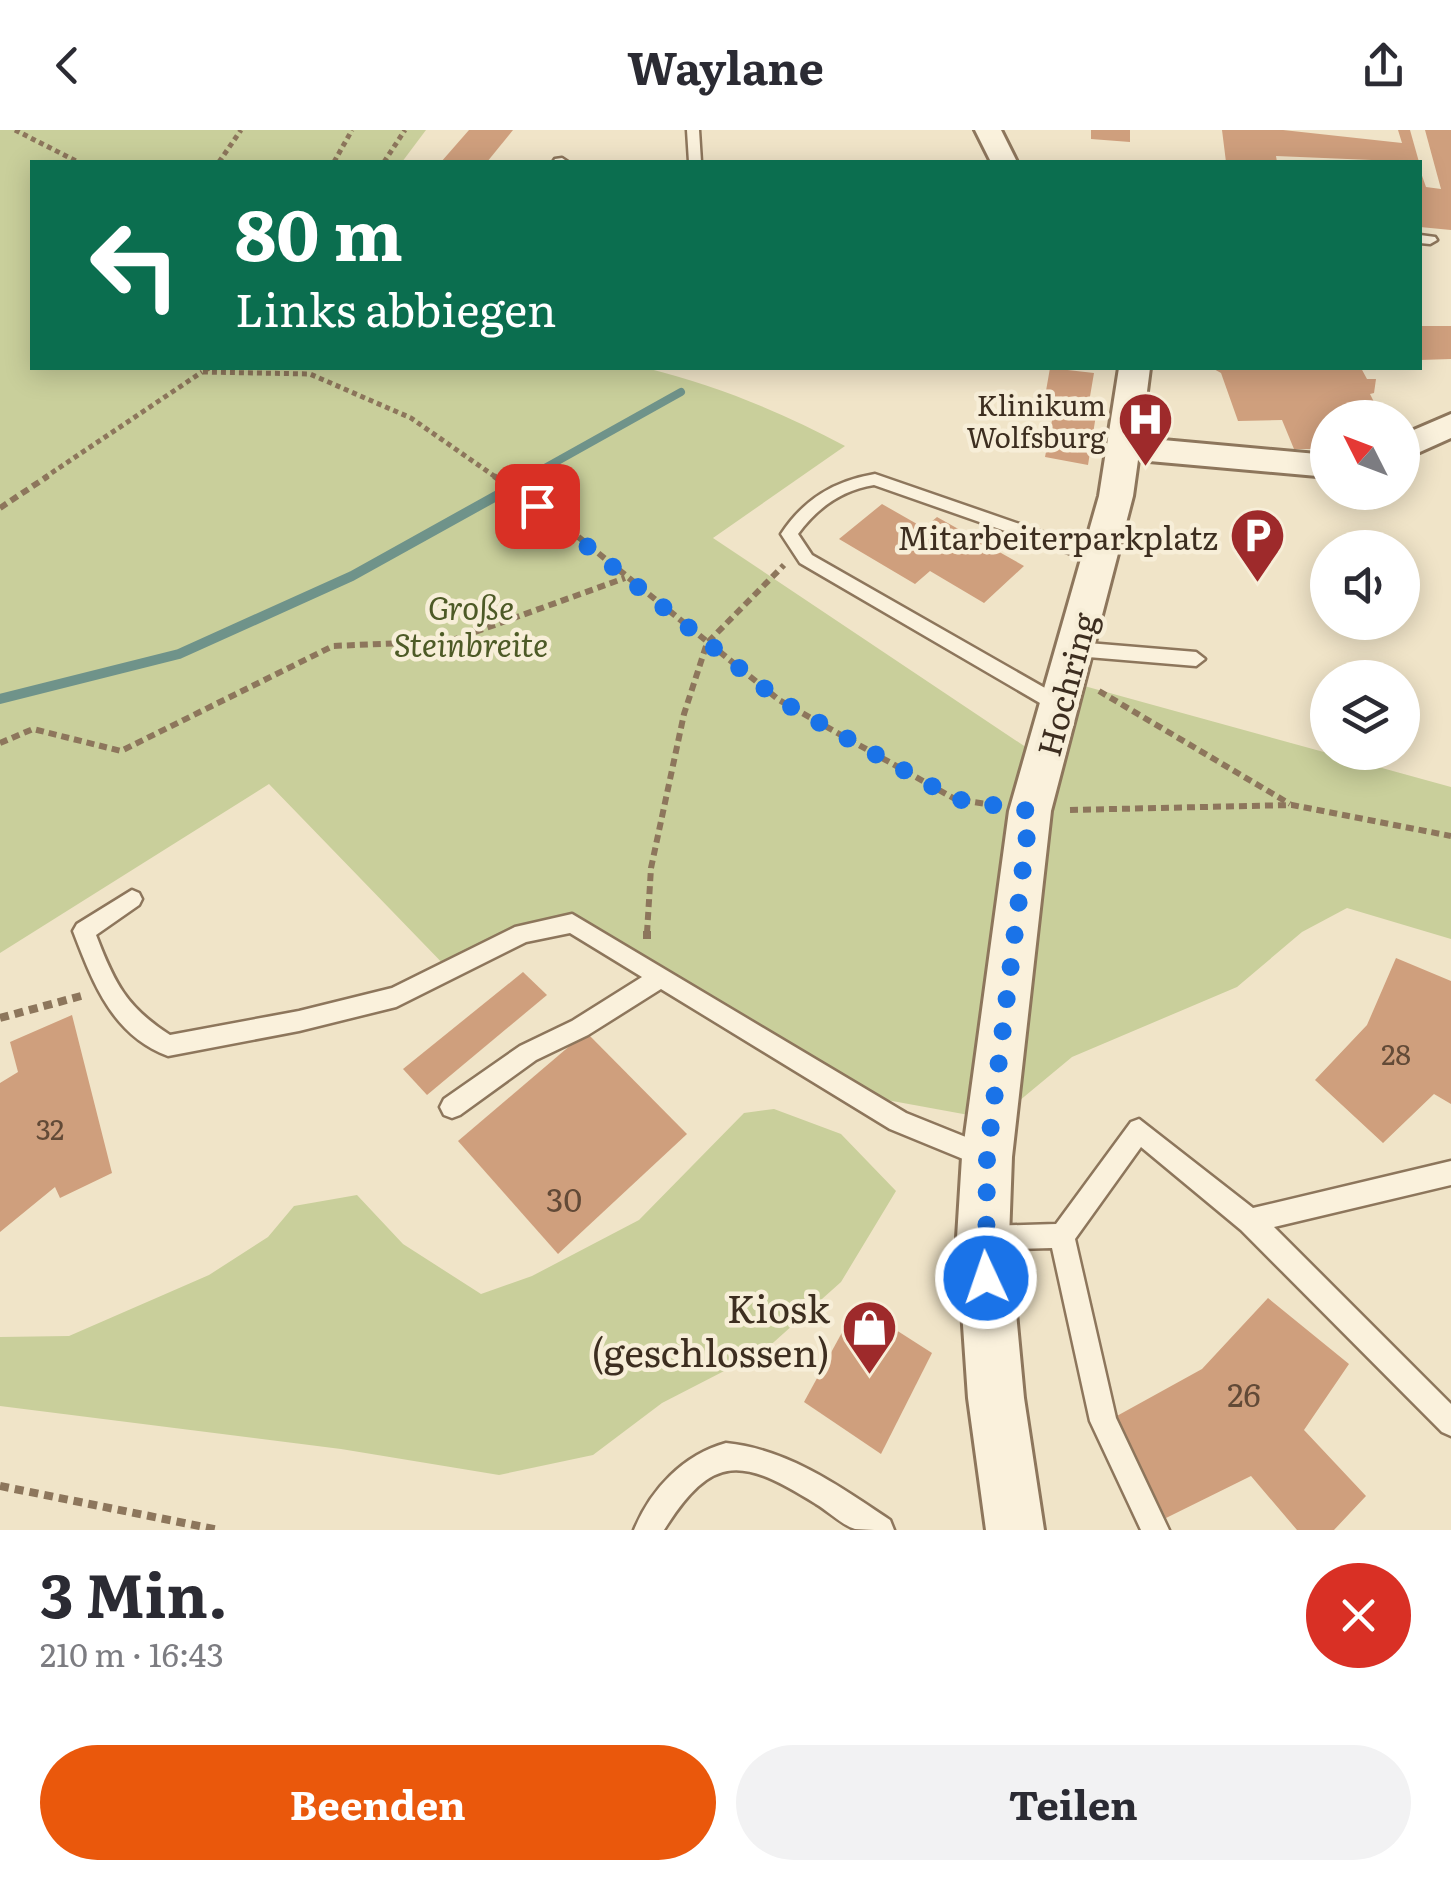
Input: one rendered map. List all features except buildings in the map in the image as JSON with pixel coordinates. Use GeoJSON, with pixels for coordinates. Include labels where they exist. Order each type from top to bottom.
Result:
{"type":"FeatureCollection","features":[{"type":"Feature","properties":{"kind":"street"},"geometry":{"type":"LineString","coordinates":[[988,130],[1003,160]]}},
{"type":"Feature","properties":{"kind":"street","name":"Hochring"},"geometry":{"type":"LineString","coordinates":[[1015,1530],[996,1398],[983,1238],[987,1157],[1030,811],[1116,496],[1134,370]]}},
{"type":"Feature","properties":{"kind":"street"},"geometry":{"type":"LineString","coordinates":[[1420,441],[1451,425]]}},
{"type":"Feature","properties":{"kind":"street"},"geometry":{"type":"LineString","coordinates":[[1125,448],[1310,464]]}},
{"type":"Feature","properties":{"kind":"lane"},"geometry":{"type":"LineString","coordinates":[[692,130],[695,160]]}},
{"type":"Feature","properties":{"kind":"lane"},"geometry":{"type":"LineString","coordinates":[[1100,558],[875,478],[844,483],[804,512],[789,534],[798,550],[1068,676],[1196,659]]}},
{"type":"Feature","properties":{"kind":"lane"},"geometry":{"type":"LineString","coordinates":[[132,899],[84,931],[106,990],[128,1023],[168,1046],[300,1021],[396,996],[522,934],[572,924],[898,1122],[987,1157]]}},
{"type":"Feature","properties":{"kind":"lane"},"geometry":{"type":"LineString","coordinates":[[452,1107],[528,1053],[580,1028],[652,974]]}},
{"type":"Feature","properties":{"kind":"lane"},"geometry":{"type":"LineString","coordinates":[[1155,1530],[1103,1421],[1062,1236],[1139,1130],[1250,1221],[1451,1423]]}},
{"type":"Feature","properties":{"kind":"lane"},"geometry":{"type":"LineString","coordinates":[[1250,1221],[1451,1173]]}},
{"type":"Feature","properties":{"kind":"lane"},"geometry":{"type":"LineString","coordinates":[[983,1238],[1062,1236]]}},
{"type":"Feature","properties":{"kind":"lane"},"geometry":{"type":"LineString","coordinates":[[648,1530],[672,1491],[711,1459],[749,1456],[838,1502],[880,1530]]}},
{"type":"Feature","properties":{"kind":"path"},"geometry":{"type":"LineString","coordinates":[[15,130],[74,160]]}},
{"type":"Feature","properties":{"kind":"path"},"geometry":{"type":"LineString","coordinates":[[220,160],[242,130]]}},
{"type":"Feature","properties":{"kind":"path"},"geometry":{"type":"LineString","coordinates":[[335,160],[352,130]]}},
{"type":"Feature","properties":{"kind":"path"},"geometry":{"type":"LineString","coordinates":[[385,160],[404,130]]}},
{"type":"Feature","properties":{"kind":"path"},"geometry":{"type":"LineString","coordinates":[[0,508],[204,370]]}},
{"type":"Feature","properties":{"kind":"path"},"geometry":{"type":"LineString","coordinates":[[258,370],[310,371],[411,418],[560,522],[779,700],[955,799],[1030,811],[1292,805],[1451,836]]}},
{"type":"Feature","properties":{"kind":"path"},"geometry":{"type":"LineString","coordinates":[[652,974],[651,868],[684,714],[707,644],[798,550]]}},
{"type":"Feature","properties":{"kind":"path"},"geometry":{"type":"LineString","coordinates":[[0,743],[33,729],[121,752],[333,646],[450,641],[626,577]]}},
{"type":"Feature","properties":{"kind":"path"},"geometry":{"type":"LineString","coordinates":[[1068,676],[1292,805]]}},
{"type":"Feature","properties":{"kind":"path"},"geometry":{"type":"LineString","coordinates":[[0,1018],[106,990]]}},
{"type":"Feature","properties":{"kind":"path"},"geometry":{"type":"LineString","coordinates":[[0,1486],[219,1530]]}},
{"type":"Feature","properties":{"kind":"green space","name":"Große Steinbreite"},"geometry":{"type":"Polygon","coordinates":[[[0,130],[426,130],[404,160],[30,160],[30,370],[653,370],[748,401],[845,446],[713,538],[1051,764],[1077,684],[1310,748],[1310,770],[1389,770],[1451,787],[1451,939],[1347,908],[1302,932],[1237,987],[1072,1057],[996,1120],[854,1094],[573,923],[451,972],[269,784],[0,953],[0,130]]]}},
{"type":"Feature","properties":{"kind":"green space"},"geometry":{"type":"Polygon","coordinates":[[[774,1109],[841,1134],[896,1191],[841,1282],[765,1350],[662,1403],[593,1455],[499,1475],[341,1449],[0,1406],[0,1337],[69,1336],[209,1275],[268,1237],[294,1206],[357,1195],[403,1244],[481,1294],[532,1276],[639,1220],[744,1113],[774,1109]]]}},
{"type":"Feature","properties":{"kind":"waterway"},"geometry":{"type":"LineString","coordinates":[[527,478],[681,392]]}},
{"type":"Feature","properties":{"kind":"waterway"},"geometry":{"type":"LineString","coordinates":[[0,699],[179,654],[352,576],[532,476]]}},
{"type":"Feature","properties":{"kind":"place","name":"Klinikum Wolfsburg"},"geometry":{"type":"Point","coordinates":[1145,469]}},
{"type":"Feature","properties":{"kind":"place","name":"Mitarbeiterparkplatz"},"geometry":{"type":"Point","coordinates":[1257,585]}},
{"type":"Feature","properties":{"kind":"place","name":"Kiosk (geschlossen)"},"geometry":{"type":"Point","coordinates":[869,1377]}},
{"type":"Feature","properties":{"kind":"route"},"geometry":{"type":"LineString","coordinates":[[537,506],[779,700],[955,799],[1030,811],[987,1157],[983,1238],[986,1278]]}}]}
